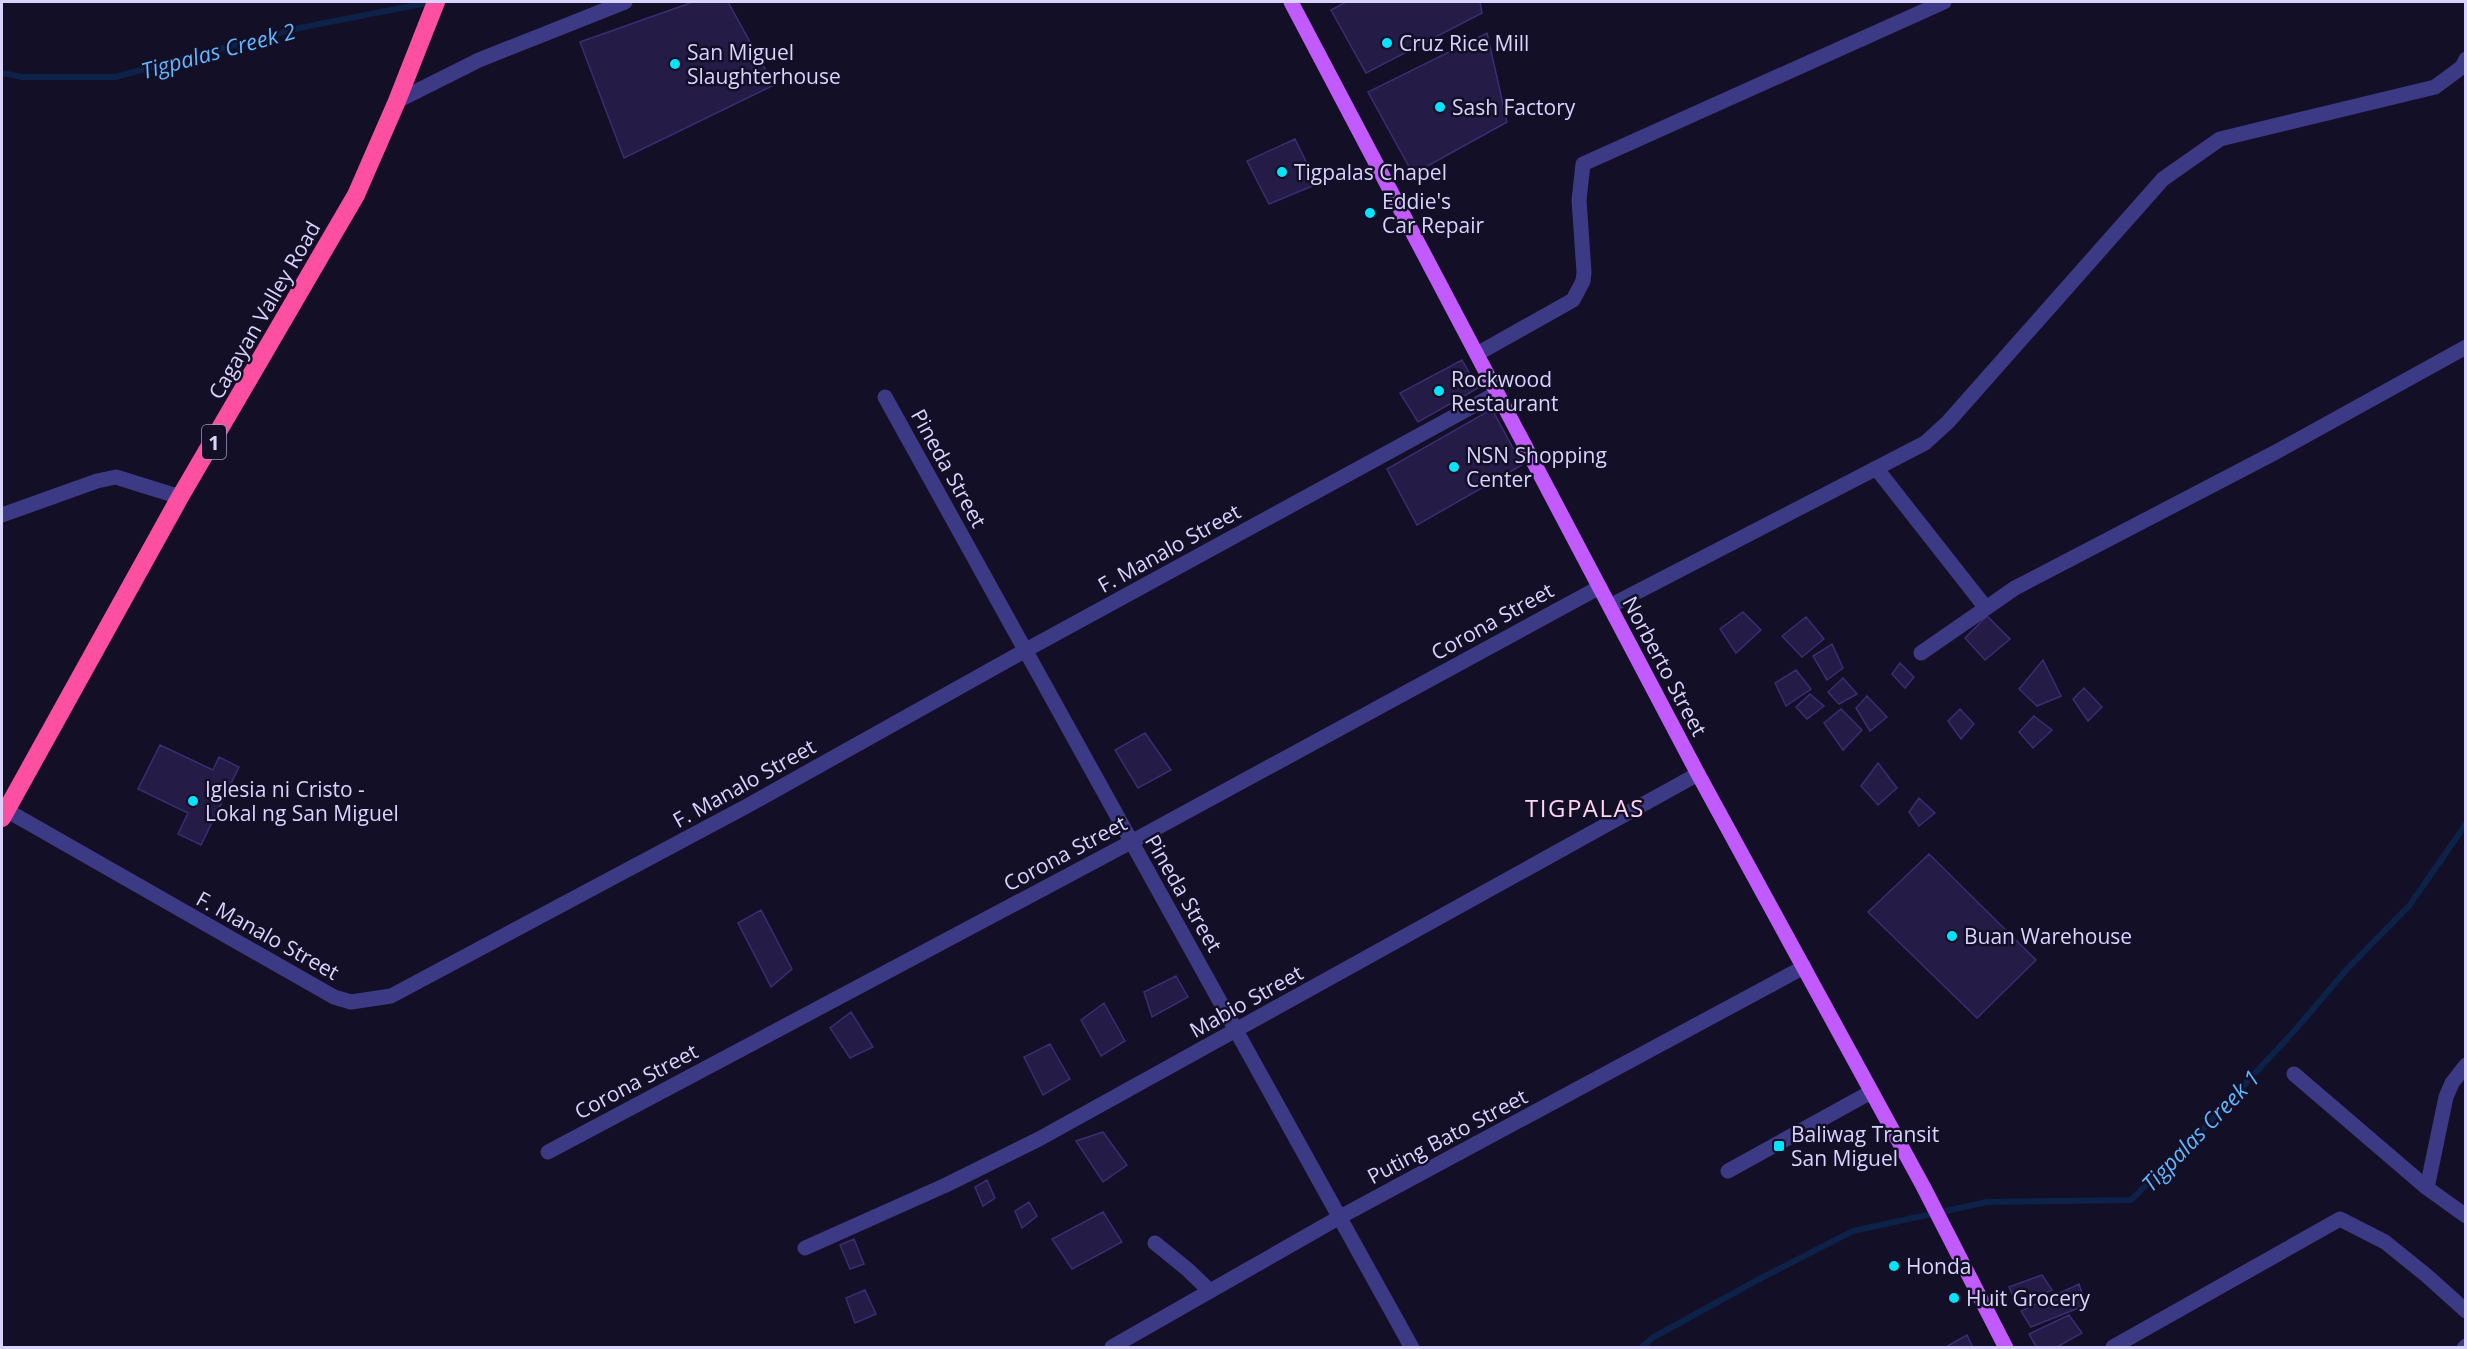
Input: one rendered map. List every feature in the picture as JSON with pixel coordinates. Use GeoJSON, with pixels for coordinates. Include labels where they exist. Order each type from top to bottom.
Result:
{"type":"FeatureCollection","features":[{"type":"Feature","properties":{"kind":"highway","name":"Cagayan Valley Road"},"geometry":{"type":"LineString","coordinates":[[4,814],[180,498],[356,195],[397,101],[436,2]]}},
{"type":"Feature","properties":{"kind":"main road","name":"Norberto Street"},"geometry":{"type":"LineString","coordinates":[[1291,2],[1698,774],[1923,1186],[2006,1347]]}},
{"type":"Feature","properties":{"kind":"street"},"geometry":{"type":"LineString","coordinates":[[397,101],[479,60],[626,2]]}},
{"type":"Feature","properties":{"kind":"street"},"geometry":{"type":"LineString","coordinates":[[1477,354],[1573,300],[1583,281],[1584,272],[1579,200],[1583,164],[1944,2]]}},
{"type":"Feature","properties":{"kind":"street"},"geometry":{"type":"LineString","coordinates":[[1610,606],[1925,443],[1948,422],[2163,179],[2220,139],[2435,87],[2462,67],[2466,59]]}},
{"type":"Feature","properties":{"kind":"street"},"geometry":{"type":"LineString","coordinates":[[1921,653],[2014,588],[2276,452],[2466,347]]}},
{"type":"Feature","properties":{"kind":"street","name":"F. Manalo Street"},"geometry":{"type":"LineString","coordinates":[[4,814],[334,997],[351,1002],[391,996],[747,806],[1026,650],[1497,393]]}},
{"type":"Feature","properties":{"kind":"street","name":"Pineda Street"},"geometry":{"type":"LineString","coordinates":[[885,396],[1131,842],[1238,1030],[1408,1346]]}},
{"type":"Feature","properties":{"kind":"street"},"geometry":{"type":"LineString","coordinates":[[1876,468],[1986,608]]}},
{"type":"Feature","properties":{"kind":"street"},"geometry":{"type":"LineString","coordinates":[[2,515],[97,481],[116,477],[180,498]]}},
{"type":"Feature","properties":{"kind":"street","name":"Corona Street"},"geometry":{"type":"LineString","coordinates":[[548,1152],[1131,842],[1600,587]]}},
{"type":"Feature","properties":{"kind":"street","name":"Mabio Street"},"geometry":{"type":"LineString","coordinates":[[805,1248],[946,1185],[1039,1139],[1698,774]]}},
{"type":"Feature","properties":{"kind":"street","name":"Puting Bato Street"},"geometry":{"type":"LineString","coordinates":[[1112,1347],[1340,1217],[1804,967]]}},
{"type":"Feature","properties":{"kind":"street"},"geometry":{"type":"LineString","coordinates":[[2427,1188],[2446,1097],[2452,1083],[2466,1065]]}},
{"type":"Feature","properties":{"kind":"street"},"geometry":{"type":"LineString","coordinates":[[2294,1074],[2427,1188],[2466,1216]]}},
{"type":"Feature","properties":{"kind":"street"},"geometry":{"type":"LineString","coordinates":[[1728,1171],[1871,1092]]}},
{"type":"Feature","properties":{"kind":"street"},"geometry":{"type":"LineString","coordinates":[[2113,1347],[2340,1220],[2385,1242],[2466,1311]]}},
{"type":"Feature","properties":{"kind":"street"},"geometry":{"type":"LineString","coordinates":[[1155,1243],[1210,1291]]}},
{"type":"Feature","properties":{"kind":"building","name":"San Miguel Slaughterhouse"},"geometry":{"type":"Polygon","coordinates":[[[693,2],[728,2],[774,85],[624,158],[580,42],[693,2]]]}},
{"type":"Feature","properties":{"kind":"building","name":"Cruz Rice Mill"},"geometry":{"type":"Polygon","coordinates":[[[1346,2],[1480,2],[1482,13],[1366,73],[1331,10],[1346,2]]]}},
{"type":"Feature","properties":{"kind":"building","name":"Sash Factory"},"geometry":{"type":"Polygon","coordinates":[[[1487,33],[1507,122],[1413,174],[1368,92],[1487,33]]]}},
{"type":"Feature","properties":{"kind":"building","name":"Tigpalas Chapel"},"geometry":{"type":"Polygon","coordinates":[[[1295,139],[1317,184],[1269,204],[1247,161],[1295,139]]]}},
{"type":"Feature","properties":{"kind":"building","name":"Rockwood Restaurant"},"geometry":{"type":"Polygon","coordinates":[[[1462,360],[1478,388],[1418,422],[1400,393],[1462,360]]]}},
{"type":"Feature","properties":{"kind":"building","name":"NSN Shopping Center"},"geometry":{"type":"Polygon","coordinates":[[[1492,409],[1522,465],[1417,525],[1387,469],[1492,409]]]}},
{"type":"Feature","properties":{"kind":"building"},"geometry":{"type":"Polygon","coordinates":[[[1743,612],[1761,630],[1736,653],[1720,629],[1743,612]]]}},
{"type":"Feature","properties":{"kind":"building"},"geometry":{"type":"Polygon","coordinates":[[[1987,616],[2010,639],[1985,660],[1965,638],[1987,616]]]}},
{"type":"Feature","properties":{"kind":"building"},"geometry":{"type":"Polygon","coordinates":[[[1806,617],[1824,639],[1802,657],[1782,636],[1806,617]]]}},
{"type":"Feature","properties":{"kind":"building"},"geometry":{"type":"Polygon","coordinates":[[[1832,644],[1843,668],[1827,680],[1813,656],[1832,644]]]}},
{"type":"Feature","properties":{"kind":"building"},"geometry":{"type":"Polygon","coordinates":[[[2043,660],[2061,696],[2037,706],[2019,689],[2043,660]]]}},
{"type":"Feature","properties":{"kind":"building"},"geometry":{"type":"Polygon","coordinates":[[[1900,663],[1914,677],[1905,688],[1892,674],[1900,663]]]}},
{"type":"Feature","properties":{"kind":"building"},"geometry":{"type":"Polygon","coordinates":[[[1796,670],[1811,689],[1786,706],[1775,683],[1796,670]]]}},
{"type":"Feature","properties":{"kind":"building"},"geometry":{"type":"Polygon","coordinates":[[[1843,678],[1857,694],[1839,704],[1828,692],[1843,678]]]}},
{"type":"Feature","properties":{"kind":"building"},"geometry":{"type":"Polygon","coordinates":[[[2084,688],[2102,707],[2088,721],[2073,699],[2084,688]]]}},
{"type":"Feature","properties":{"kind":"building"},"geometry":{"type":"Polygon","coordinates":[[[1810,694],[1824,706],[1807,719],[1796,707],[1810,694]]]}},
{"type":"Feature","properties":{"kind":"building"},"geometry":{"type":"Polygon","coordinates":[[[1810,694],[1824,706],[1807,719],[1796,707],[1810,694]]]}},
{"type":"Feature","properties":{"kind":"building"},"geometry":{"type":"Polygon","coordinates":[[[1867,696],[1887,717],[1870,731],[1856,708],[1867,696]]]}},
{"type":"Feature","properties":{"kind":"building"},"geometry":{"type":"Polygon","coordinates":[[[1841,709],[1862,730],[1843,750],[1824,723],[1841,709]]]}},
{"type":"Feature","properties":{"kind":"building"},"geometry":{"type":"Polygon","coordinates":[[[1960,709],[1974,724],[1961,739],[1948,721],[1960,709]]]}},
{"type":"Feature","properties":{"kind":"building"},"geometry":{"type":"Polygon","coordinates":[[[2034,716],[2052,730],[2033,748],[2019,732],[2034,716]]]}},
{"type":"Feature","properties":{"kind":"building"},"geometry":{"type":"Polygon","coordinates":[[[1145,733],[1171,770],[1138,788],[1115,750],[1145,733]]]}},
{"type":"Feature","properties":{"kind":"building","name":"Iglesia ni Cristo - Lokal ng San Miguel"},"geometry":{"type":"Polygon","coordinates":[[[160,745],[213,770],[219,757],[239,767],[201,845],[178,834],[188,813],[138,789],[160,745]]]}},
{"type":"Feature","properties":{"kind":"building"},"geometry":{"type":"Polygon","coordinates":[[[1878,763],[1897,788],[1878,805],[1861,786],[1878,763]]]}},
{"type":"Feature","properties":{"kind":"building"},"geometry":{"type":"Polygon","coordinates":[[[1919,798],[1935,813],[1919,826],[1909,812],[1919,798]]]}},
{"type":"Feature","properties":{"kind":"building","name":"Buan Warehouse"},"geometry":{"type":"Polygon","coordinates":[[[1929,854],[2036,960],[1977,1018],[1868,912],[1929,854]]]}},
{"type":"Feature","properties":{"kind":"building"},"geometry":{"type":"Polygon","coordinates":[[[761,910],[792,969],[771,987],[738,923],[761,910]]]}},
{"type":"Feature","properties":{"kind":"building"},"geometry":{"type":"Polygon","coordinates":[[[1176,976],[1188,997],[1152,1017],[1144,992],[1176,976]]]}},
{"type":"Feature","properties":{"kind":"building"},"geometry":{"type":"Polygon","coordinates":[[[1104,1003],[1125,1041],[1101,1056],[1081,1020],[1104,1003]]]}},
{"type":"Feature","properties":{"kind":"building"},"geometry":{"type":"Polygon","coordinates":[[[851,1012],[873,1047],[850,1058],[830,1028],[851,1012]]]}},
{"type":"Feature","properties":{"kind":"building"},"geometry":{"type":"Polygon","coordinates":[[[1050,1044],[1070,1079],[1043,1095],[1024,1057],[1050,1044]]]}},
{"type":"Feature","properties":{"kind":"building"},"geometry":{"type":"Polygon","coordinates":[[[1103,1132],[1127,1165],[1103,1182],[1076,1141],[1103,1132]]]}},
{"type":"Feature","properties":{"kind":"building"},"geometry":{"type":"Polygon","coordinates":[[[987,1180],[995,1198],[983,1206],[975,1187],[987,1180]]]}},
{"type":"Feature","properties":{"kind":"building"},"geometry":{"type":"Polygon","coordinates":[[[1029,1202],[1037,1216],[1022,1228],[1015,1211],[1029,1202]]]}},
{"type":"Feature","properties":{"kind":"building"},"geometry":{"type":"Polygon","coordinates":[[[1103,1212],[1122,1242],[1072,1269],[1052,1239],[1103,1212]]]}},
{"type":"Feature","properties":{"kind":"building"},"geometry":{"type":"Polygon","coordinates":[[[854,1239],[864,1264],[850,1269],[840,1245],[854,1239]]]}},
{"type":"Feature","properties":{"kind":"building"},"geometry":{"type":"Polygon","coordinates":[[[2042,1275],[2052,1290],[2017,1305],[2009,1287],[2042,1275]]]}},
{"type":"Feature","properties":{"kind":"building"},"geometry":{"type":"Polygon","coordinates":[[[2079,1284],[2086,1305],[2031,1327],[2021,1311],[2079,1284]]]}},
{"type":"Feature","properties":{"kind":"building"},"geometry":{"type":"Polygon","coordinates":[[[865,1290],[876,1314],[855,1323],[846,1298],[865,1290]]]}},
{"type":"Feature","properties":{"kind":"building"},"geometry":{"type":"Polygon","coordinates":[[[2069,1315],[2082,1333],[2055,1348],[2037,1348],[2029,1334],[2069,1315]]]}},
{"type":"Feature","properties":{"kind":"building"},"geometry":{"type":"Polygon","coordinates":[[[1967,1335],[1973,1348],[1944,1348],[1967,1335]]]}},
{"type":"Feature","properties":{"kind":"waterway","name":"Tigpalas Creek 2"},"geometry":{"type":"LineString","coordinates":[[2,73],[22,77],[115,77],[299,28],[432,2]]}},
{"type":"Feature","properties":{"kind":"waterway","name":"Tigpalas Creek 1"},"geometry":{"type":"LineString","coordinates":[[1641,1348],[1652,1338],[1853,1231],[1987,1202],[2131,1200],[2194,1139],[2295,1030],[2348,968],[2409,906],[2466,824]]}},
{"type":"Feature","properties":{"kind":"place","name":"Cruz Rice Mill"},"geometry":{"type":"Point","coordinates":[1387,43]}},
{"type":"Feature","properties":{"kind":"place","name":"San Miguel Slaughterhouse"},"geometry":{"type":"Point","coordinates":[675,64]}},
{"type":"Feature","properties":{"kind":"place","name":"Sash Factory"},"geometry":{"type":"Point","coordinates":[1440,107]}},
{"type":"Feature","properties":{"kind":"place","name":"Tigpalas Chapel"},"geometry":{"type":"Point","coordinates":[1282,172]}},
{"type":"Feature","properties":{"kind":"place","name":"Eddie's Car Repair"},"geometry":{"type":"Point","coordinates":[1370,213]}},
{"type":"Feature","properties":{"kind":"place","name":"Rockwood Restaurant"},"geometry":{"type":"Point","coordinates":[1439,391]}},
{"type":"Feature","properties":{"kind":"place","name":"NSN Shopping Center"},"geometry":{"type":"Point","coordinates":[1454,467]}},
{"type":"Feature","properties":{"kind":"place","name":"Iglesia ni Cristo - Lokal ng San Miguel"},"geometry":{"type":"Point","coordinates":[193,801]}},
{"type":"Feature","properties":{"kind":"place","name":"Buan Warehouse"},"geometry":{"type":"Point","coordinates":[1952,936]}},
{"type":"Feature","properties":{"kind":"place","name":"Baliwag Transit San Miguel"},"geometry":{"type":"Point","coordinates":[1779,1146]}},
{"type":"Feature","properties":{"kind":"place","name":"Honda"},"geometry":{"type":"Point","coordinates":[1894,1266]}},
{"type":"Feature","properties":{"kind":"place","name":"Huit Grocery"},"geometry":{"type":"Point","coordinates":[1954,1298]}},
{"type":"Feature","properties":{"kind":"district","name":"TIGPALAS"},"geometry":{"type":"Point","coordinates":[1585,807]}}]}
